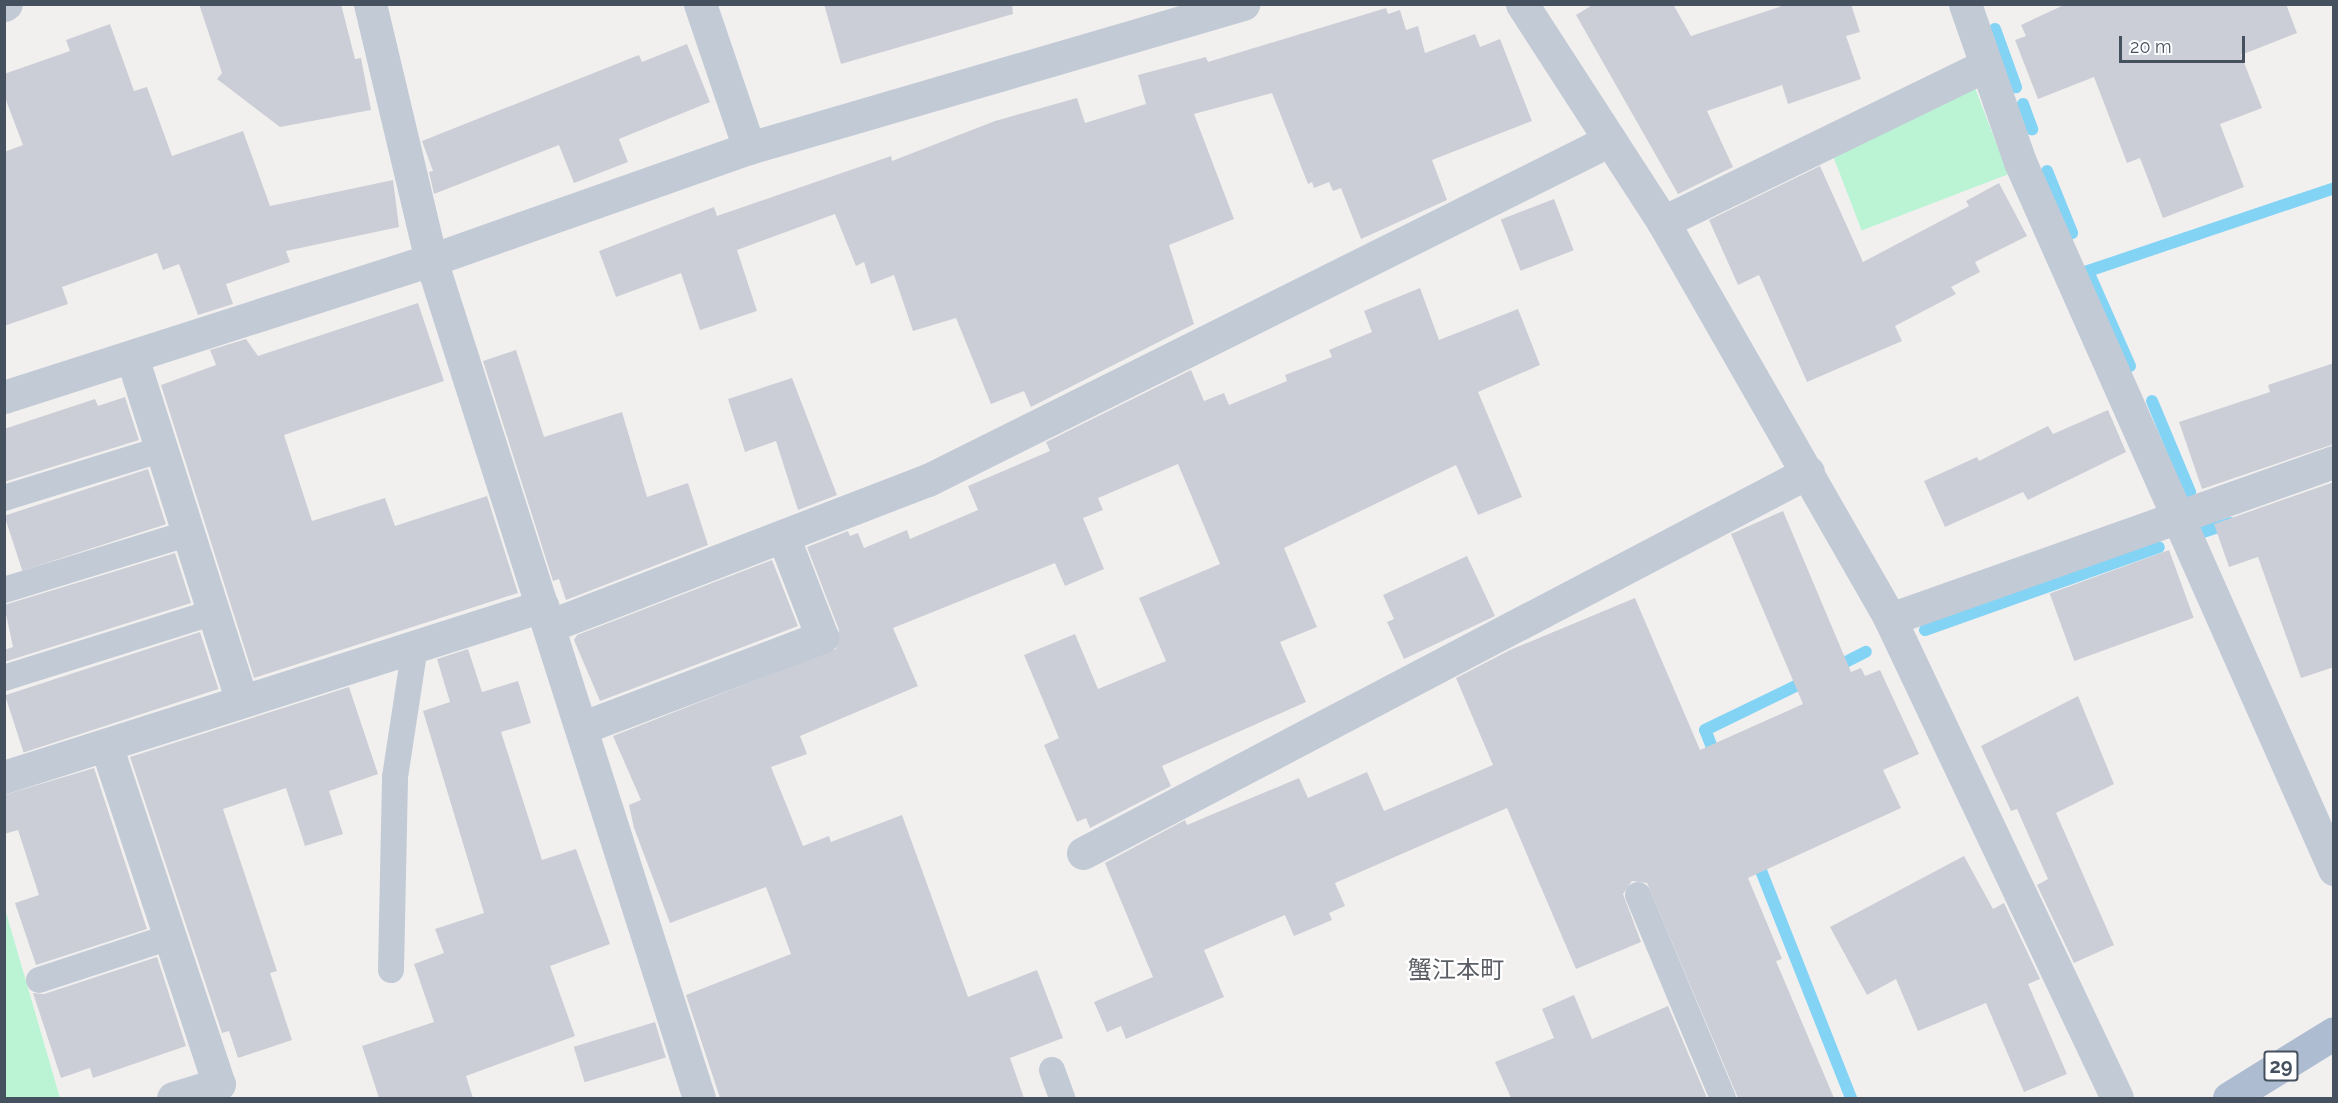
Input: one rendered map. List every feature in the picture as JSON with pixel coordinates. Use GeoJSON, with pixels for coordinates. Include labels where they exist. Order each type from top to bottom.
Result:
{"type":"FeatureCollection","features":[{"type":"Feature","properties":{"kind":"main road","name":"29"},"geometry":{"type":"LineString","coordinates":[[2229,1098],[2334,1034]]}},
{"type":"Feature","properties":{"kind":"street"},"geometry":{"type":"LineString","coordinates":[[370,4],[431,260],[699,1098]]}},
{"type":"Feature","properties":{"kind":"street"},"geometry":{"type":"LineString","coordinates":[[700,4],[749,148]]}},
{"type":"Feature","properties":{"kind":"street"},"geometry":{"type":"LineString","coordinates":[[4,397],[431,260],[749,148],[1243,4]]}},
{"type":"Feature","properties":{"kind":"street"},"geometry":{"type":"LineString","coordinates":[[1522,4],[1663,222],[1890,619],[2117,1098]]}},
{"type":"Feature","properties":{"kind":"street"},"geometry":{"type":"LineString","coordinates":[[1972,6],[1986,65],[2020,162],[2334,869]]}},
{"type":"Feature","properties":{"kind":"street"},"geometry":{"type":"LineString","coordinates":[[1663,222],[1986,65]]}},
{"type":"Feature","properties":{"kind":"street"},"geometry":{"type":"LineString","coordinates":[[4,777],[415,646],[545,616],[783,536],[928,480],[1610,140]]}},
{"type":"Feature","properties":{"kind":"street"},"geometry":{"type":"LineString","coordinates":[[132,357],[242,701]]}},
{"type":"Feature","properties":{"kind":"street"},"geometry":{"type":"LineString","coordinates":[[1890,619],[2334,462]]}},
{"type":"Feature","properties":{"kind":"street"},"geometry":{"type":"LineString","coordinates":[[1083,853],[1808,472]]}},
{"type":"Feature","properties":{"kind":"street"},"geometry":{"type":"LineString","coordinates":[[581,728],[822,637],[783,536]]}},
{"type":"Feature","properties":{"kind":"street"},"geometry":{"type":"LineString","coordinates":[[106,745],[219,1084],[173,1098]]}},
{"type":"Feature","properties":{"kind":"lane"},"geometry":{"type":"LineString","coordinates":[[4,498],[162,449]]}},
{"type":"Feature","properties":{"kind":"lane"},"geometry":{"type":"LineString","coordinates":[[4,590],[189,533]]}},
{"type":"Feature","properties":{"kind":"lane"},"geometry":{"type":"LineString","coordinates":[[4,678],[214,612]]}},
{"type":"Feature","properties":{"kind":"lane"},"geometry":{"type":"LineString","coordinates":[[391,970],[395,777],[415,646]]}},
{"type":"Feature","properties":{"kind":"lane"},"geometry":{"type":"LineString","coordinates":[[1638,895],[1723,1098]]}},
{"type":"Feature","properties":{"kind":"lane"},"geometry":{"type":"LineString","coordinates":[[39,980],[170,937]]}},
{"type":"Feature","properties":{"kind":"lane"},"geometry":{"type":"LineString","coordinates":[[1052,1070],[1062,1098]]}},
{"type":"Feature","properties":{"kind":"green space"},"geometry":{"type":"Polygon","coordinates":[[[1972,80],[2008,174],[1862,231],[1825,136],[1972,80]]]}},
{"type":"Feature","properties":{"kind":"green space"},"geometry":{"type":"Polygon","coordinates":[[[5,909],[60,1098],[5,1098],[5,909]]]}},
{"type":"Feature","properties":{"kind":"building"},"geometry":{"type":"Polygon","coordinates":[[[199,4],[341,4],[355,59],[361,58],[371,110],[280,127],[217,79],[222,73],[199,4]]]}},
{"type":"Feature","properties":{"kind":"building"},"geometry":{"type":"Polygon","coordinates":[[[824,4],[1012,4],[1013,14],[841,64],[824,4]]]}},
{"type":"Feature","properties":{"kind":"building"},"geometry":{"type":"Polygon","coordinates":[[[1594,4],[1673,4],[1691,36],[1788,4],[1851,4],[1860,32],[1846,36],[1861,79],[1788,104],[1782,85],[1707,111],[1733,167],[1678,194],[1576,15],[1594,4]]]}},
{"type":"Feature","properties":{"kind":"building"},"geometry":{"type":"Polygon","coordinates":[[[2066,4],[2286,4],[2297,33],[2241,55],[2262,108],[2220,124],[2244,187],[2163,218],[2140,158],[2127,163],[2094,77],[2038,99],[2015,40],[2026,36],[2021,25],[2066,4]]]}},
{"type":"Feature","properties":{"kind":"building"},"geometry":{"type":"Polygon","coordinates":[[[1386,8],[1388,14],[1400,10],[1406,30],[1418,26],[1425,53],[1475,34],[1480,47],[1500,39],[1532,121],[1432,160],[1447,200],[1361,239],[1341,188],[1333,191],[1329,182],[1314,188],[1312,182],[1308,184],[1272,93],[1194,114],[1234,219],[1169,245],[1194,324],[1031,407],[1024,391],[991,404],[956,318],[913,331],[894,275],[871,284],[864,262],[856,266],[835,214],[737,250],[757,311],[700,330],[681,273],[616,297],[599,251],[714,207],[717,216],[891,156],[892,161],[995,121],[1077,98],[1085,123],[1146,104],[1138,75],[1206,57],[1208,62],[1386,8]]]}},
{"type":"Feature","properties":{"kind":"building"},"geometry":{"type":"Polygon","coordinates":[[[110,24],[134,91],[147,87],[172,156],[243,131],[270,206],[393,180],[399,227],[286,251],[290,262],[226,284],[233,304],[198,315],[179,264],[163,270],[157,253],[62,287],[68,304],[4,326],[4,152],[23,145],[4,95],[4,74],[70,51],[66,40],[110,24]]]}},
{"type":"Feature","properties":{"kind":"building"},"geometry":{"type":"Polygon","coordinates":[[[687,44],[710,102],[619,139],[628,162],[574,183],[559,145],[434,194],[429,172],[433,171],[422,141],[639,55],[642,62],[687,44]]]}},
{"type":"Feature","properties":{"kind":"building"},"geometry":{"type":"Polygon","coordinates":[[[1820,166],[1863,262],[1969,206],[1966,201],[1999,183],[2027,236],[1975,262],[1980,272],[1951,287],[1956,294],[1895,326],[1902,341],[1807,382],[1759,275],[1738,285],[1709,220],[1820,166]]]}},
{"type":"Feature","properties":{"kind":"building"},"geometry":{"type":"Polygon","coordinates":[[[1554,199],[1574,250],[1520,271],[1501,219],[1554,199]]]}},
{"type":"Feature","properties":{"kind":"building"},"geometry":{"type":"Polygon","coordinates":[[[1420,288],[1439,340],[1518,309],[1540,365],[1478,392],[1522,497],[1478,515],[1456,465],[1284,548],[1317,627],[1280,642],[1306,702],[1162,766],[1171,786],[1090,828],[1086,818],[1077,822],[1044,745],[1059,738],[1024,655],[1075,634],[1098,689],[1166,661],[1139,598],[1220,564],[1178,464],[1098,498],[1103,510],[1083,518],[1104,569],[1065,586],[1055,563],[893,628],[918,686],[800,736],[807,754],[771,767],[803,846],[829,836],[831,842],[902,815],[968,997],[1037,970],[1063,1038],[1010,1058],[1024,1098],[720,1098],[686,995],[791,954],[766,887],[670,923],[634,828],[629,805],[641,800],[613,736],[836,649],[839,630],[807,547],[848,531],[850,536],[858,533],[864,548],[907,530],[910,539],[978,510],[968,486],[1050,451],[1046,442],[1191,370],[1204,401],[1224,393],[1229,405],[1287,381],[1285,375],[1332,357],[1329,350],[1372,332],[1364,311],[1420,288]]]}},
{"type":"Feature","properties":{"kind":"building"},"geometry":{"type":"Polygon","coordinates":[[[418,303],[444,381],[284,435],[312,521],[385,498],[395,526],[487,496],[518,593],[254,678],[161,385],[216,365],[210,350],[246,339],[258,356],[418,303]]]}},
{"type":"Feature","properties":{"kind":"building"},"geometry":{"type":"Polygon","coordinates":[[[516,350],[544,437],[622,412],[647,497],[688,483],[708,545],[566,600],[559,579],[553,581],[483,361],[516,350]]]}},
{"type":"Feature","properties":{"kind":"building"},"geometry":{"type":"Polygon","coordinates":[[[2334,363],[2334,444],[2202,489],[2179,422],[2270,392],[2268,385],[2334,363]]]}},
{"type":"Feature","properties":{"kind":"building"},"geometry":{"type":"Polygon","coordinates":[[[792,378],[837,495],[798,510],[776,441],[745,452],[728,399],[792,378]]]}},
{"type":"Feature","properties":{"kind":"building"},"geometry":{"type":"Polygon","coordinates":[[[125,397],[139,440],[4,482],[4,429],[95,399],[98,406],[125,397]]]}},
{"type":"Feature","properties":{"kind":"building"},"geometry":{"type":"Polygon","coordinates":[[[2108,410],[2126,452],[2028,500],[2023,492],[1945,527],[1924,481],[1977,457],[1979,461],[2048,426],[2053,434],[2108,410]]]}},
{"type":"Feature","properties":{"kind":"building"},"geometry":{"type":"Polygon","coordinates":[[[148,469],[166,524],[22,571],[4,516],[148,469]]]}},
{"type":"Feature","properties":{"kind":"building"},"geometry":{"type":"Polygon","coordinates":[[[2334,482],[2334,667],[2301,678],[2258,557],[2229,567],[2214,524],[2334,482]]]}},
{"type":"Feature","properties":{"kind":"building"},"geometry":{"type":"Polygon","coordinates":[[[1783,511],[1851,672],[1861,668],[1865,676],[1880,670],[1919,754],[1883,770],[1901,808],[1748,878],[1782,959],[1776,961],[1834,1098],[1738,1098],[1647,883],[1632,881],[1623,894],[1641,942],[1576,969],[1507,808],[1335,883],[1345,906],[1329,913],[1332,920],[1294,936],[1285,915],[1204,950],[1224,997],[1126,1039],[1121,1026],[1107,1032],[1094,1002],[1153,977],[1105,863],[1185,820],[1187,825],[1299,778],[1308,798],[1367,772],[1384,811],[1493,765],[1456,678],[1510,650],[1635,598],[1700,750],[1803,704],[1731,534],[1783,511]]]}},
{"type":"Feature","properties":{"kind":"building"},"geometry":{"type":"Polygon","coordinates":[[[2169,550],[2194,618],[2074,661],[2050,593],[2169,550]]]}},
{"type":"Feature","properties":{"kind":"building"},"geometry":{"type":"Polygon","coordinates":[[[175,553],[191,603],[4,662],[4,650],[13,647],[4,605],[175,553]]]}},
{"type":"Feature","properties":{"kind":"building"},"geometry":{"type":"Polygon","coordinates":[[[1467,556],[1495,616],[1404,659],[1387,622],[1394,619],[1383,595],[1467,556]]]}},
{"type":"Feature","properties":{"kind":"building"},"geometry":{"type":"Polygon","coordinates":[[[772,560],[798,626],[600,701],[574,640],[577,635],[772,560]]]}},
{"type":"Feature","properties":{"kind":"building"},"geometry":{"type":"Polygon","coordinates":[[[200,632],[219,689],[24,752],[5,695],[200,632]]]}},
{"type":"Feature","properties":{"kind":"building"},"geometry":{"type":"Polygon","coordinates":[[[468,649],[482,692],[518,681],[531,723],[501,732],[542,860],[576,849],[610,944],[550,966],[575,1036],[466,1076],[473,1098],[379,1098],[362,1046],[434,1022],[414,964],[444,953],[435,929],[484,913],[423,711],[450,702],[437,659],[468,649]]]}},
{"type":"Feature","properties":{"kind":"building"},"geometry":{"type":"Polygon","coordinates":[[[349,687],[378,774],[329,791],[343,834],[305,846],[286,788],[223,809],[277,971],[270,973],[292,1040],[238,1058],[229,1031],[222,1033],[130,757],[349,687]]]}},
{"type":"Feature","properties":{"kind":"building"},"geometry":{"type":"Polygon","coordinates":[[[2078,696],[2114,784],[2056,813],[2114,945],[2074,963],[2037,885],[2048,879],[2017,809],[2011,811],[1981,746],[2078,696]]]}},
{"type":"Feature","properties":{"kind":"building"},"geometry":{"type":"Polygon","coordinates":[[[94,768],[147,929],[36,965],[15,903],[39,895],[18,830],[4,834],[4,795],[94,768]]]}},
{"type":"Feature","properties":{"kind":"building"},"geometry":{"type":"Polygon","coordinates":[[[1964,856],[1993,909],[2004,903],[2040,979],[2028,984],[2067,1074],[2024,1092],[1986,1003],[1918,1031],[1896,979],[1867,995],[1830,927],[1964,856]]]}},
{"type":"Feature","properties":{"kind":"building"},"geometry":{"type":"Polygon","coordinates":[[[157,957],[186,1046],[93,1078],[90,1068],[61,1078],[33,993],[44,994],[157,957]]]}},
{"type":"Feature","properties":{"kind":"building"},"geometry":{"type":"Polygon","coordinates":[[[1574,995],[1592,1039],[1668,1006],[1707,1098],[1511,1098],[1495,1062],[1554,1038],[1542,1009],[1574,995]]]}},
{"type":"Feature","properties":{"kind":"building"},"geometry":{"type":"Polygon","coordinates":[[[655,1022],[666,1057],[585,1082],[574,1047],[655,1022]]]}},
{"type":"Feature","properties":{"kind":"waterway"},"geometry":{"type":"LineString","coordinates":[[1995,29],[2016,87]]}},
{"type":"Feature","properties":{"kind":"waterway"},"geometry":{"type":"LineString","coordinates":[[2023,104],[2032,129]]}},
{"type":"Feature","properties":{"kind":"waterway"},"geometry":{"type":"LineString","coordinates":[[2047,171],[2072,233]]}},
{"type":"Feature","properties":{"kind":"waterway"},"geometry":{"type":"LineString","coordinates":[[2130,366],[2088,271],[2334,188]]}},
{"type":"Feature","properties":{"kind":"waterway"},"geometry":{"type":"LineString","coordinates":[[2152,401],[2190,492]]}},
{"type":"Feature","properties":{"kind":"waterway"},"geometry":{"type":"LineString","coordinates":[[2203,532],[2231,523]]}},
{"type":"Feature","properties":{"kind":"waterway"},"geometry":{"type":"LineString","coordinates":[[1925,630],[2159,547]]}},
{"type":"Feature","properties":{"kind":"waterway"},"geometry":{"type":"LineString","coordinates":[[1832,669],[1866,652]]}},
{"type":"Feature","properties":{"kind":"waterway"},"geometry":{"type":"LineString","coordinates":[[1716,758],[1705,730],[1808,680]]}},
{"type":"Feature","properties":{"kind":"waterway"},"geometry":{"type":"LineString","coordinates":[[1756,858],[1851,1098]]}},
{"type":"Feature","properties":{"kind":"district","name":"蟹江本町"},"geometry":{"type":"Point","coordinates":[1456,970]}}]}
